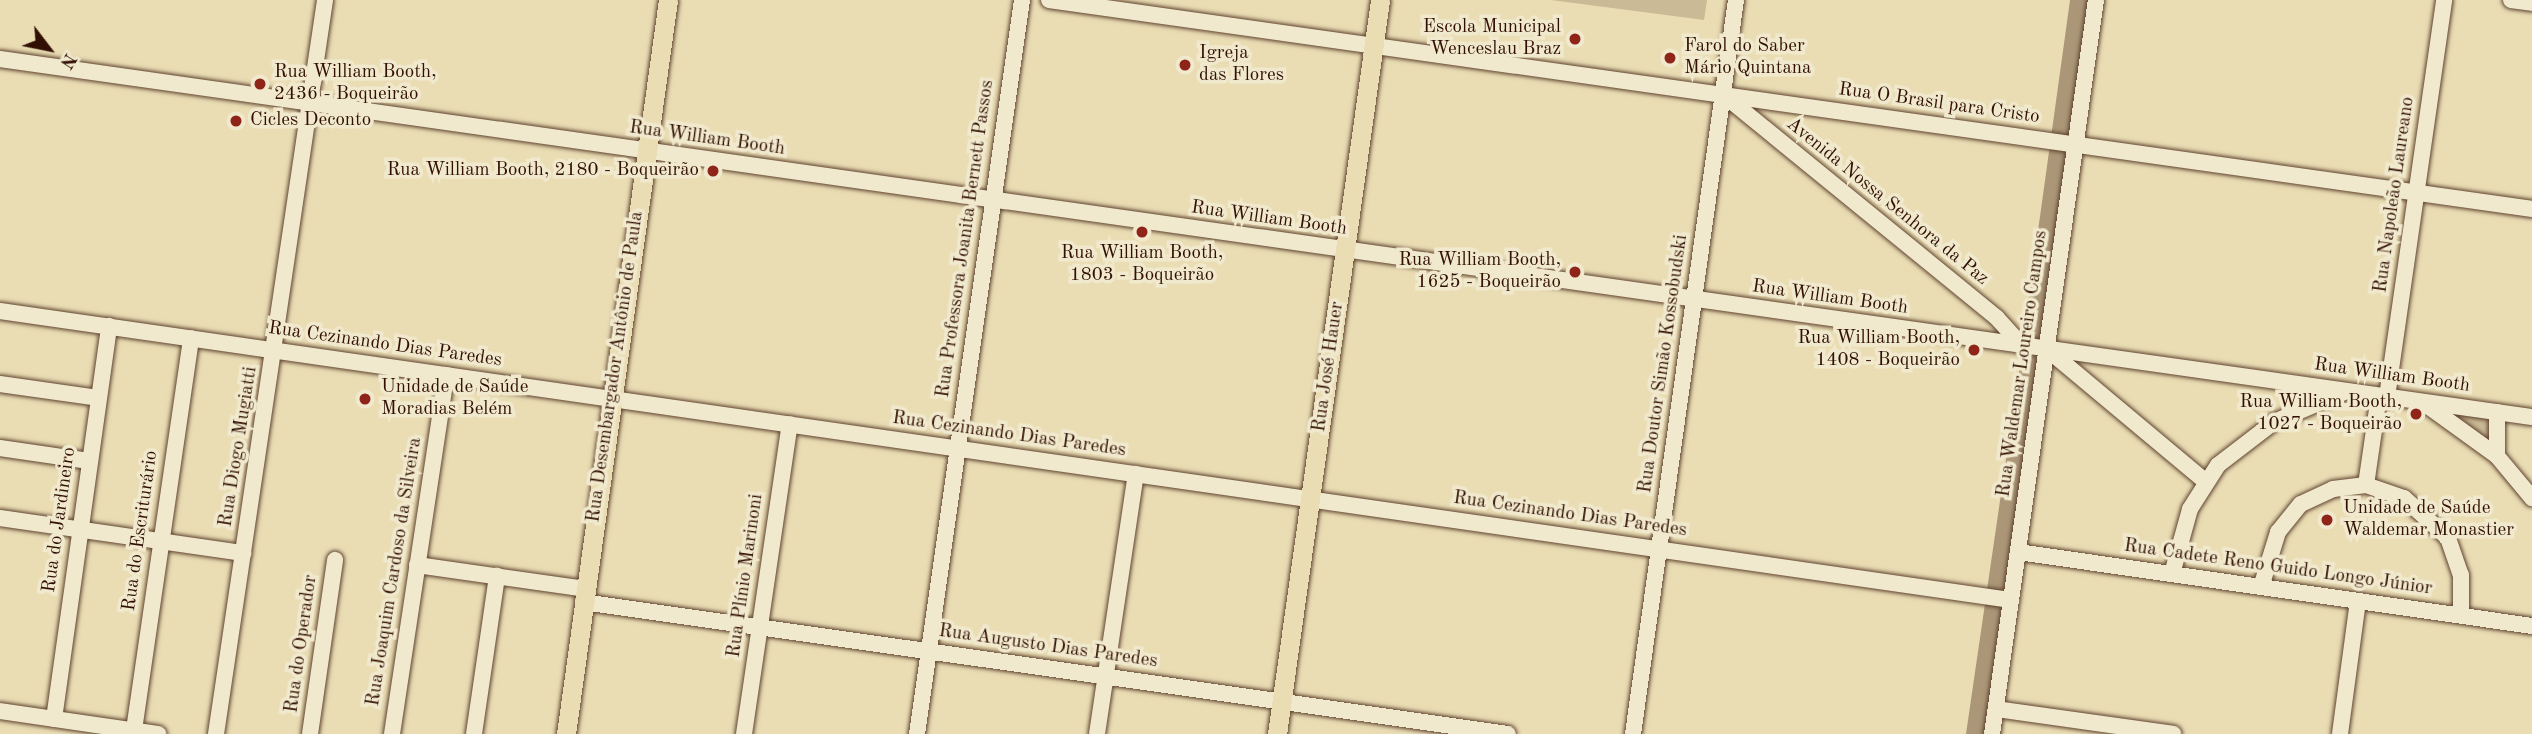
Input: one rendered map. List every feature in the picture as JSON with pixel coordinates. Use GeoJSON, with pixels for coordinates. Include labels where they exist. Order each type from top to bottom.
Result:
{"type":"FeatureCollection","features":[{"type":"Feature","properties":{"kind":"main road","name":"Rua Desembargador Antônio de Paula"},"geometry":{"type":"LineString","coordinates":[[566,734],[668,0]]}},
{"type":"Feature","properties":{"kind":"main road","name":"Rua José Hauer"},"geometry":{"type":"LineString","coordinates":[[1277,734],[1380,0]]}},
{"type":"Feature","properties":{"kind":"street","name":"Rua Diogo Mugiatti"},"geometry":{"type":"LineString","coordinates":[[216,734],[326,0]]}},
{"type":"Feature","properties":{"kind":"street","name":"Rua Professora Joanita Bernett Passos"},"geometry":{"type":"LineString","coordinates":[[916,734],[1022,0]]}},
{"type":"Feature","properties":{"kind":"street","name":"Rua O Brasil para Cristo"},"geometry":{"type":"LineString","coordinates":[[1049,0],[2532,209]]}},
{"type":"Feature","properties":{"kind":"street","name":"Rua Doutor Simão Kossobudski"},"geometry":{"type":"LineString","coordinates":[[1633,734],[1736,0]]}},
{"type":"Feature","properties":{"kind":"street","name":"Rua Waldemar Loureiro Campos"},"geometry":{"type":"LineString","coordinates":[[1992,734],[1996,709],[1999,599],[2018,552],[2047,349],[2064,143],[2096,0]]}},
{"type":"Feature","properties":{"kind":"street","name":"Rua Napoleão Laureano"},"geometry":{"type":"LineString","coordinates":[[2366,485],[2416,193],[2444,0]]}},
{"type":"Feature","properties":{"kind":"street"},"geometry":{"type":"LineString","coordinates":[[2511,0],[2532,3]]}},
{"type":"Feature","properties":{"kind":"street","name":"Rua William Booth"},"geometry":{"type":"LineString","coordinates":[[0,59],[2532,417]]}},
{"type":"Feature","properties":{"kind":"street","name":"Avenida Nossa Senhora da Paz"},"geometry":{"type":"LineString","coordinates":[[1723,95],[1997,318],[2021,345]]}},
{"type":"Feature","properties":{"kind":"street","name":"Rua Cezinando Dias Paredes"},"geometry":{"type":"LineString","coordinates":[[0,311],[1999,599]]}},
{"type":"Feature","properties":{"kind":"street","name":"Rua do Jardineiro"},"geometry":{"type":"LineString","coordinates":[[54,719],[109,326]]}},
{"type":"Feature","properties":{"kind":"street","name":"Rua do Escriturário"},"geometry":{"type":"LineString","coordinates":[[134,730],[191,338]]}},
{"type":"Feature","properties":{"kind":"street"},"geometry":{"type":"LineString","coordinates":[[2047,349],[2206,481]]}},
{"type":"Feature","properties":{"kind":"street","name":"Rua Joaquim Cardoso da Silveira"},"geometry":{"type":"LineString","coordinates":[[392,734],[446,375]]}},
{"type":"Feature","properties":{"kind":"street"},"geometry":{"type":"LineString","coordinates":[[0,384],[98,398]]}},
{"type":"Feature","properties":{"kind":"street"},"geometry":{"type":"LineString","coordinates":[[2172,574],[2182,527],[2206,481],[2252,435],[2347,391]]}},
{"type":"Feature","properties":{"kind":"street"},"geometry":{"type":"LineString","coordinates":[[2420,401],[2497,456],[2532,498]]}},
{"type":"Feature","properties":{"kind":"street"},"geometry":{"type":"LineString","coordinates":[[2497,412],[2497,456]]}},
{"type":"Feature","properties":{"kind":"street","name":"Rua Plínio Marinoni"},"geometry":{"type":"LineString","coordinates":[[744,734],[790,424]]}},
{"type":"Feature","properties":{"kind":"street"},"geometry":{"type":"LineString","coordinates":[[0,448],[89,461]]}},
{"type":"Feature","properties":{"kind":"street"},"geometry":{"type":"LineString","coordinates":[[1097,734],[1136,474]]}},
{"type":"Feature","properties":{"kind":"street"},"geometry":{"type":"LineString","coordinates":[[2261,587],[2272,545],[2289,516],[2333,489],[2366,485],[2412,503],[2448,538],[2461,575],[2461,615]]}},
{"type":"Feature","properties":{"kind":"street"},"geometry":{"type":"LineString","coordinates":[[0,518],[244,553]]}},
{"type":"Feature","properties":{"kind":"street","name":"Rua Cadete Reno Guido Longo Júnior"},"geometry":{"type":"LineString","coordinates":[[2018,552],[2532,625]]}},
{"type":"Feature","properties":{"kind":"street","name":"Rua do Operador"},"geometry":{"type":"LineString","coordinates":[[310,734],[335,560]]}},
{"type":"Feature","properties":{"kind":"street","name":"Rua Augusto Dias Paredes"},"geometry":{"type":"LineString","coordinates":[[417,565],[496,576],[584,596],[760,627],[1508,734]]}},
{"type":"Feature","properties":{"kind":"street"},"geometry":{"type":"LineString","coordinates":[[474,734],[496,576]]}},
{"type":"Feature","properties":{"kind":"street"},"geometry":{"type":"LineString","coordinates":[[2340,734],[2358,601]]}},
{"type":"Feature","properties":{"kind":"street"},"geometry":{"type":"LineString","coordinates":[[1996,709],[2173,734]]}},
{"type":"Feature","properties":{"kind":"street"},"geometry":{"type":"LineString","coordinates":[[0,712],[158,734]]}},
{"type":"Feature","properties":{"kind":"shaded area"},"geometry":{"type":"Polygon","coordinates":[[[1551,0],[1707,0],[1704,20],[1551,0]]]}},
{"type":"Feature","properties":{"kind":"shaded area"},"geometry":{"type":"Polygon","coordinates":[[[2446,412],[2490,419],[2490,443],[2446,412]]]}},
{"type":"Feature","properties":{"kind":"waterway"},"geometry":{"type":"LineString","coordinates":[[2033,332],[2079,0]]}},
{"type":"Feature","properties":{"kind":"waterway"},"geometry":{"type":"LineString","coordinates":[[1975,734],[2029,363]]}},
{"type":"Feature","properties":{"kind":"place","name":"Escola Municipal Wenceslau Braz"},"geometry":{"type":"Point","coordinates":[1575,39]}},
{"type":"Feature","properties":{"kind":"place","name":"Farol do Saber Mário Quintana"},"geometry":{"type":"Point","coordinates":[1670,58]}},
{"type":"Feature","properties":{"kind":"place","name":"Igreja das Flores"},"geometry":{"type":"Point","coordinates":[1185,65]}},
{"type":"Feature","properties":{"kind":"place","name":"Rua William Booth, 2436 - Boqueirão"},"geometry":{"type":"Point","coordinates":[260,84]}},
{"type":"Feature","properties":{"kind":"place","name":"Cicles Deconto"},"geometry":{"type":"Point","coordinates":[236,121]}},
{"type":"Feature","properties":{"kind":"place","name":"Rua William Booth, 2180 - Boqueirão"},"geometry":{"type":"Point","coordinates":[713,171]}},
{"type":"Feature","properties":{"kind":"place","name":"Rua William Booth, 1803 - Boqueirão"},"geometry":{"type":"Point","coordinates":[1142,232]}},
{"type":"Feature","properties":{"kind":"place","name":"Rua William Booth, 1625 - Boqueirão"},"geometry":{"type":"Point","coordinates":[1575,272]}},
{"type":"Feature","properties":{"kind":"place","name":"Rua William Booth, 1408 - Boqueirão"},"geometry":{"type":"Point","coordinates":[1974,350]}},
{"type":"Feature","properties":{"kind":"place","name":"Unidade de Saúde Moradias Belém"},"geometry":{"type":"Point","coordinates":[365,399]}},
{"type":"Feature","properties":{"kind":"place","name":"Rua William Booth, 1027 - Boqueirão"},"geometry":{"type":"Point","coordinates":[2416,414]}},
{"type":"Feature","properties":{"kind":"place","name":"Unidade de Saúde Waldemar Monastier"},"geometry":{"type":"Point","coordinates":[2327,520]}}]}
